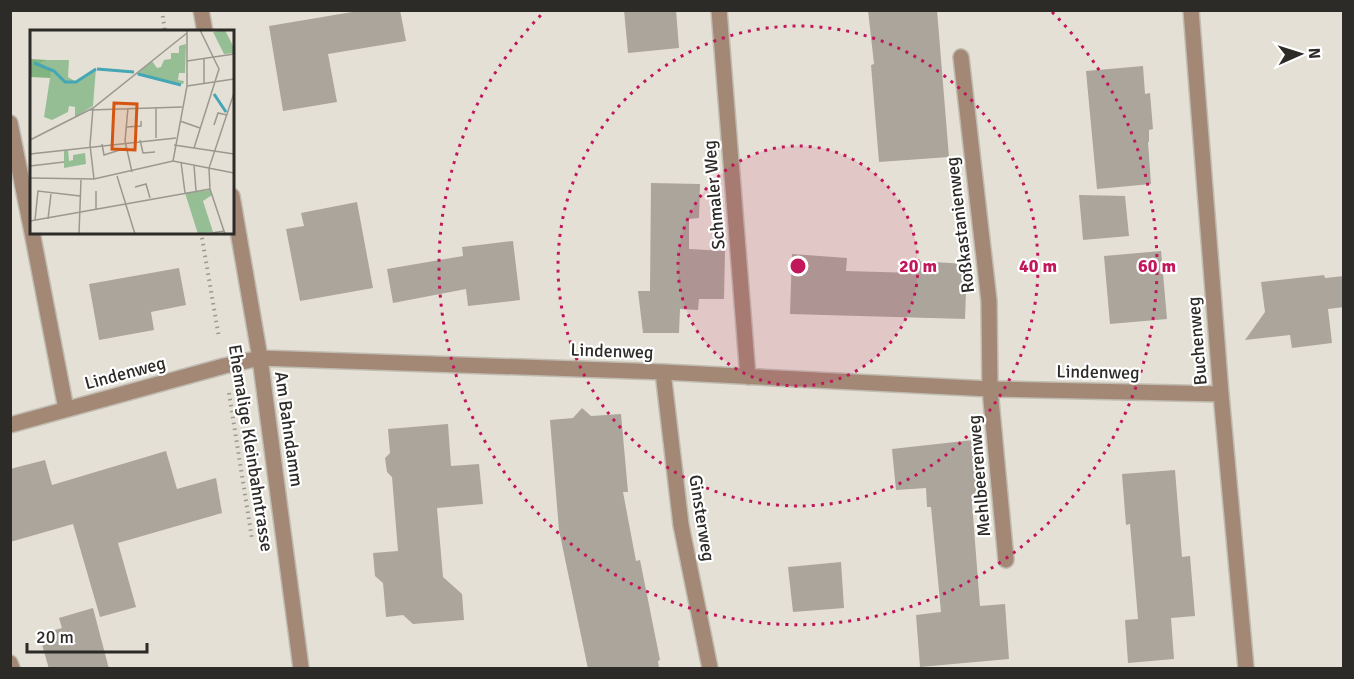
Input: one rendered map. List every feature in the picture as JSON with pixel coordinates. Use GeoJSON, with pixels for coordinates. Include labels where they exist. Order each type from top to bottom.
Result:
{"type":"FeatureCollection","features":[{"type":"Feature","properties":{"kind":"street"},"geometry":{"type":"LineString","coordinates":[[201,10],[205,30]]}},
{"type":"Feature","properties":{"kind":"street","name":"Schmaler Weg"},"geometry":{"type":"LineString","coordinates":[[719,10],[748,376]]}},
{"type":"Feature","properties":{"kind":"street","name":"Buchenweg"},"geometry":{"type":"LineString","coordinates":[[1191,10],[1221,394],[1246,669]]}},
{"type":"Feature","properties":{"kind":"street","name":"Roßkastanienweg"},"geometry":{"type":"LineString","coordinates":[[960,57],[989,301],[990,388]]}},
{"type":"Feature","properties":{"kind":"street"},"geometry":{"type":"LineString","coordinates":[[10,123],[30,222]]}},
{"type":"Feature","properties":{"kind":"street","name":"Am Bahndamm"},"geometry":{"type":"LineString","coordinates":[[234,208],[260,358],[301,669]]}},
{"type":"Feature","properties":{"kind":"street"},"geometry":{"type":"LineString","coordinates":[[32,234],[66,410]]}},
{"type":"Feature","properties":{"kind":"street","name":"Lindenweg"},"geometry":{"type":"LineString","coordinates":[[10,425],[260,358],[663,372],[990,388],[1221,394]]}},
{"type":"Feature","properties":{"kind":"street","name":"Ginsterweg"},"geometry":{"type":"LineString","coordinates":[[663,372],[681,525],[710,669]]}},
{"type":"Feature","properties":{"kind":"street","name":"Mehlbeerenweg"},"geometry":{"type":"LineString","coordinates":[[990,388],[1006,560]]}},
{"type":"Feature","properties":{"kind":"street"},"geometry":{"type":"LineString","coordinates":[[10,663],[12,669]]}},
{"type":"Feature","properties":{"kind":"path"},"geometry":{"type":"LineString","coordinates":[[162,10],[165,30]]}},
{"type":"Feature","properties":{"kind":"path","name":"Ehemalige Kleinbahntrasse"},"geometry":{"type":"LineString","coordinates":[[201,234],[252,540]]}},
{"type":"Feature","properties":{"kind":"building"},"geometry":{"type":"Polygon","coordinates":[[[364,10],[400,10],[406,41],[328,54],[337,102],[283,111],[269,26],[364,10]]]}},
{"type":"Feature","properties":{"kind":"building"},"geometry":{"type":"Polygon","coordinates":[[[624,10],[676,10],[679,48],[628,53],[624,10]]]}},
{"type":"Feature","properties":{"kind":"building"},"geometry":{"type":"Polygon","coordinates":[[[868,10],[937,10],[949,157],[879,162],[871,65],[874,64],[868,10]]]}},
{"type":"Feature","properties":{"kind":"building"},"geometry":{"type":"Polygon","coordinates":[[[1143,66],[1145,94],[1150,93],[1153,129],[1149,130],[1148,142],[1151,184],[1097,189],[1086,71],[1143,66]]]}},
{"type":"Feature","properties":{"kind":"building"},"geometry":{"type":"Polygon","coordinates":[[[651,183],[700,184],[699,218],[689,219],[689,249],[725,251],[724,299],[699,299],[698,310],[680,309],[679,333],[643,333],[638,291],[650,291],[651,183]]]}},
{"type":"Feature","properties":{"kind":"building"},"geometry":{"type":"Polygon","coordinates":[[[1079,195],[1125,196],[1129,236],[1083,240],[1079,195]]]}},
{"type":"Feature","properties":{"kind":"building"},"geometry":{"type":"Polygon","coordinates":[[[357,202],[373,288],[300,301],[286,229],[304,226],[301,213],[357,202]]]}},
{"type":"Feature","properties":{"kind":"building"},"geometry":{"type":"Polygon","coordinates":[[[513,241],[520,300],[468,306],[466,289],[393,303],[387,269],[463,256],[462,247],[513,241]]]}},
{"type":"Feature","properties":{"kind":"building"},"geometry":{"type":"Polygon","coordinates":[[[1161,251],[1167,319],[1110,324],[1104,256],[1161,251]]]}},
{"type":"Feature","properties":{"kind":"building"},"geometry":{"type":"Polygon","coordinates":[[[792,254],[847,258],[846,271],[915,273],[916,261],[967,264],[965,319],[790,314],[792,254]]]}},
{"type":"Feature","properties":{"kind":"building"},"geometry":{"type":"Polygon","coordinates":[[[179,268],[186,305],[151,312],[154,330],[99,340],[89,284],[179,268]]]}},
{"type":"Feature","properties":{"kind":"building"},"geometry":{"type":"Polygon","coordinates":[[[1324,275],[1325,278],[1344,276],[1344,307],[1328,309],[1332,343],[1292,348],[1290,335],[1245,340],[1265,312],[1261,282],[1324,275]]]}},
{"type":"Feature","properties":{"kind":"building"},"geometry":{"type":"Polygon","coordinates":[[[582,408],[591,416],[621,414],[628,492],[623,492],[636,561],[640,560],[660,660],[658,661],[659,669],[588,669],[559,530],[550,420],[573,418],[582,408]]]}},
{"type":"Feature","properties":{"kind":"building"},"geometry":{"type":"Polygon","coordinates":[[[448,424],[451,466],[479,464],[483,504],[437,508],[443,577],[462,594],[464,620],[413,624],[403,615],[386,617],[383,583],[375,576],[373,553],[398,551],[392,477],[387,472],[385,458],[390,453],[388,429],[448,424]]]}},
{"type":"Feature","properties":{"kind":"building"},"geometry":{"type":"Polygon","coordinates":[[[973,440],[977,503],[972,503],[980,606],[1005,604],[1009,659],[920,667],[916,615],[941,612],[931,507],[927,507],[926,488],[896,490],[892,449],[973,440]]]}},
{"type":"Feature","properties":{"kind":"building"},"geometry":{"type":"Polygon","coordinates":[[[166,451],[177,489],[216,478],[222,513],[118,543],[136,607],[100,617],[73,524],[10,542],[10,469],[45,460],[52,485],[166,451]]]}},
{"type":"Feature","properties":{"kind":"building"},"geometry":{"type":"Polygon","coordinates":[[[1175,470],[1182,557],[1190,556],[1195,616],[1171,618],[1174,659],[1128,663],[1125,620],[1138,619],[1130,524],[1126,525],[1122,474],[1175,470]]]}},
{"type":"Feature","properties":{"kind":"building"},"geometry":{"type":"Polygon","coordinates":[[[841,562],[844,608],[793,612],[788,567],[841,562]]]}},
{"type":"Feature","properties":{"kind":"building"},"geometry":{"type":"Polygon","coordinates":[[[93,608],[109,669],[49,669],[39,634],[62,628],[59,618],[93,608]]]}}]}
